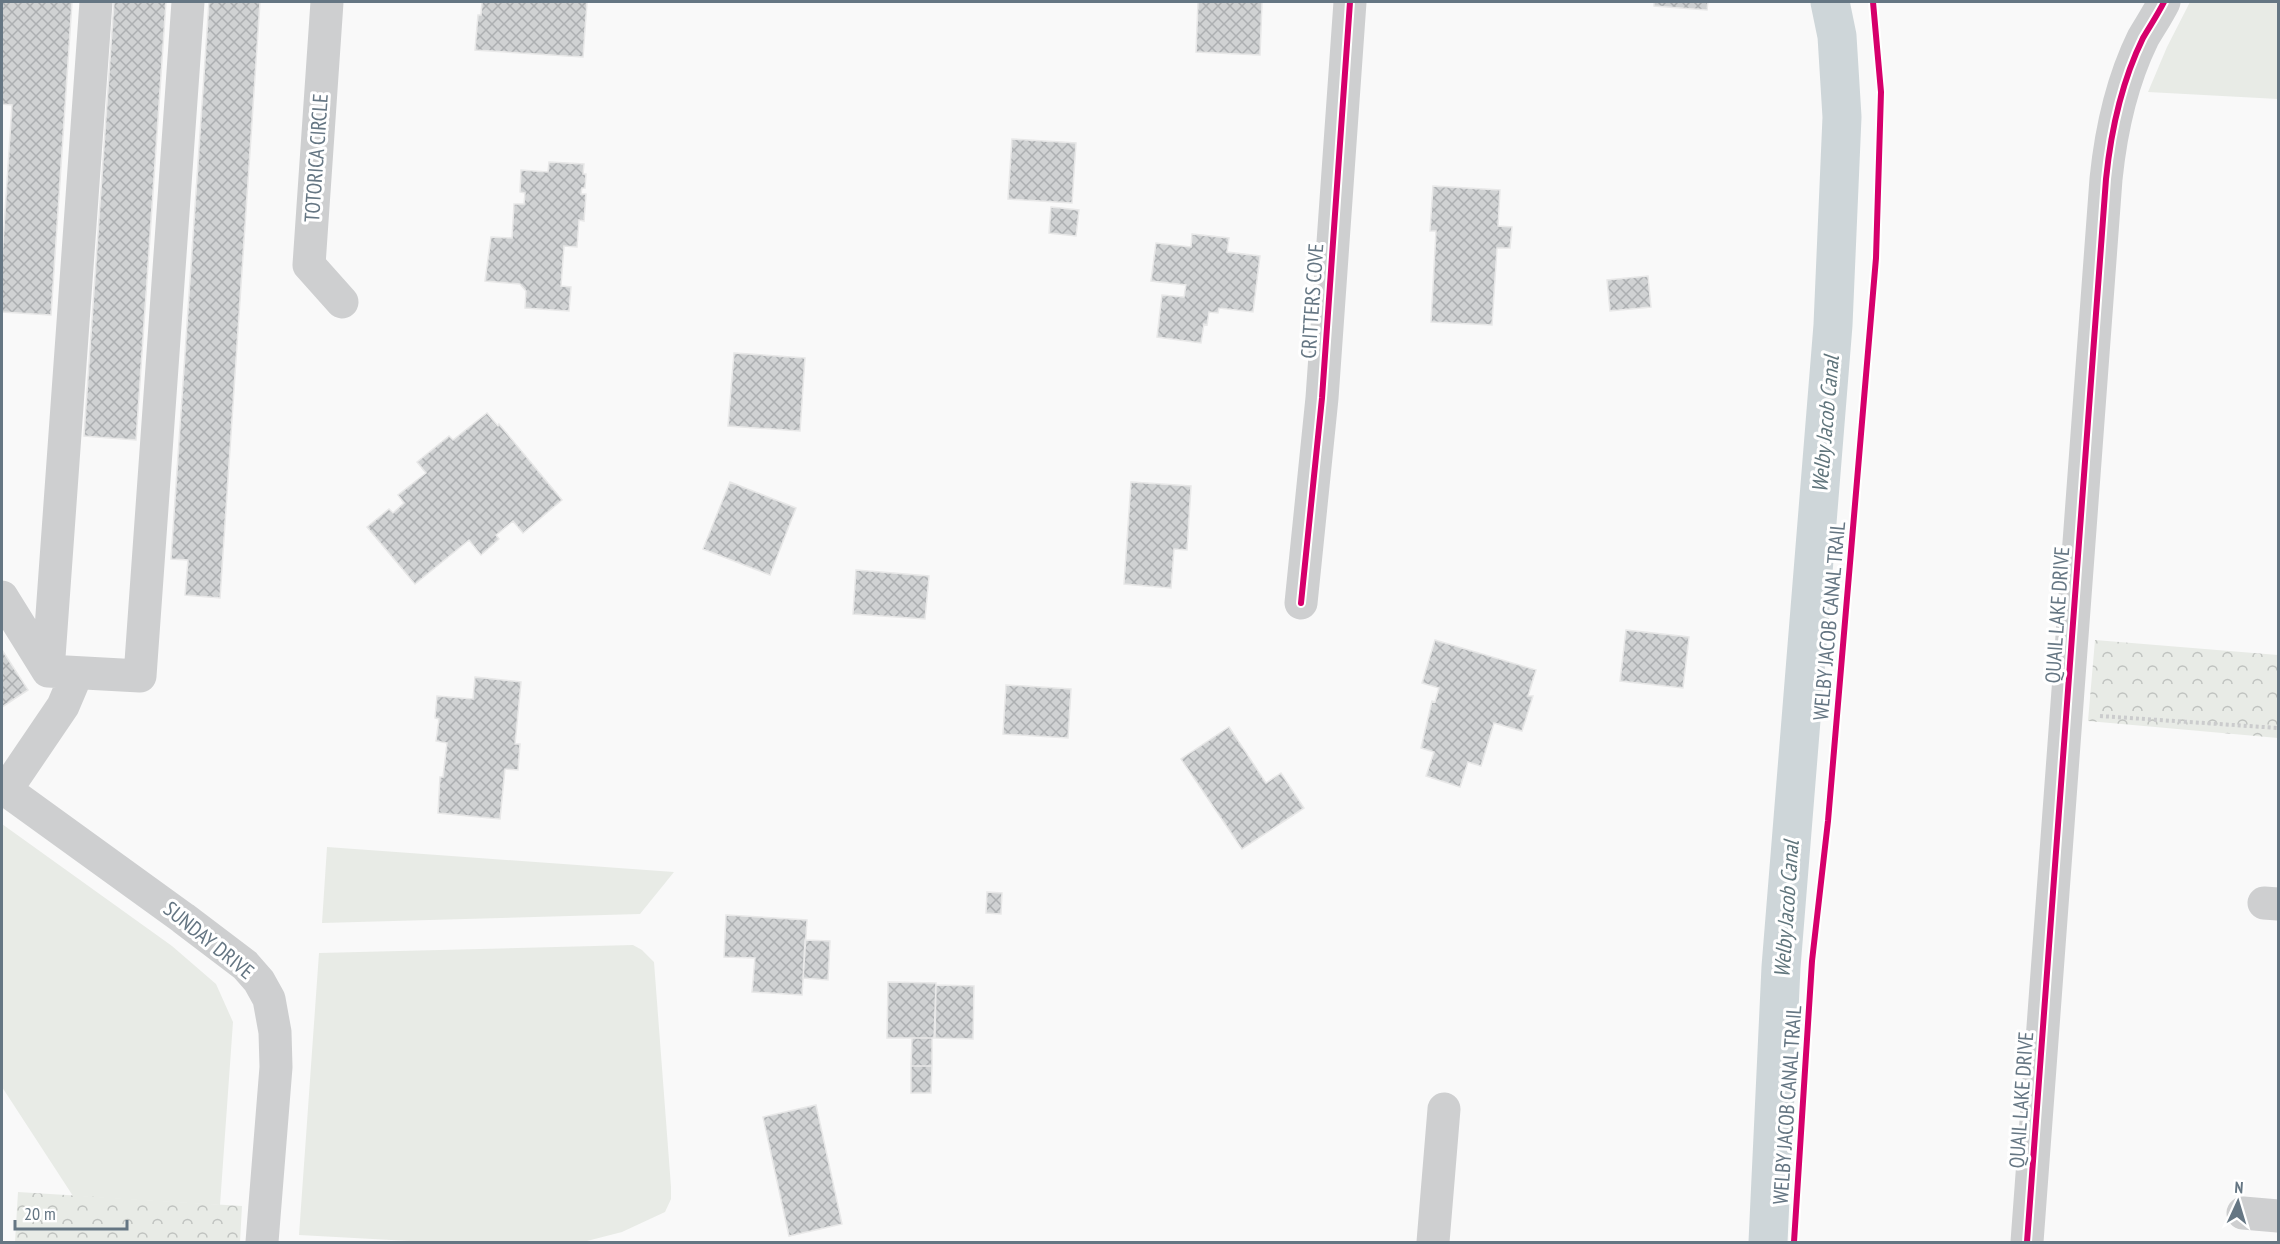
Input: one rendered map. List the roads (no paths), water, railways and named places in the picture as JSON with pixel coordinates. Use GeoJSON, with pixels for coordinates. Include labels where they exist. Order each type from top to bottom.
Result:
{"type":"FeatureCollection","features":[{"type":"Feature","properties":{"kind":"street"},"geometry":{"type":"LineString","coordinates":[[4,789],[63,706],[96,2]]}},
{"type":"Feature","properties":{"kind":"street"},"geometry":{"type":"LineString","coordinates":[[2,597],[63,672],[140,676],[188,2]]}},
{"type":"Feature","properties":{"kind":"street","name":"TOTORICA CIRCLE"},"geometry":{"type":"LineString","coordinates":[[327,2],[309,265],[342,302]]}},
{"type":"Feature","properties":{"kind":"street","name":"CRITTERS COVE"},"geometry":{"type":"LineString","coordinates":[[1301,603],[1322,398],[1350,2]]}},
{"type":"Feature","properties":{"kind":"street","name":"QUAIL LAKE DRIVE"},"geometry":{"type":"LineString","coordinates":[[2027,1242],[2110,144],[2127,75],[2164,2]]}},
{"type":"Feature","properties":{"kind":"street","name":"SUNDAY DRIVE"},"geometry":{"type":"LineString","coordinates":[[4,789],[183,918],[245,965],[259,981],[269,999],[275,1032],[276,1067],[262,1242]]}},
{"type":"Feature","properties":{"kind":"street"},"geometry":{"type":"LineString","coordinates":[[1433,1242],[1444,1108]]}},
{"type":"Feature","properties":{"kind":"street"},"geometry":{"type":"LineString","coordinates":[[2243,1213],[2278,1216]]}},
{"type":"Feature","properties":{"kind":"waterway","name":"Welby Jacob Canal"},"geometry":{"type":"LineString","coordinates":[[1768,1242],[1781,967],[1833,325],[1842,117],[1837,36],[1830,2]]}}]}
